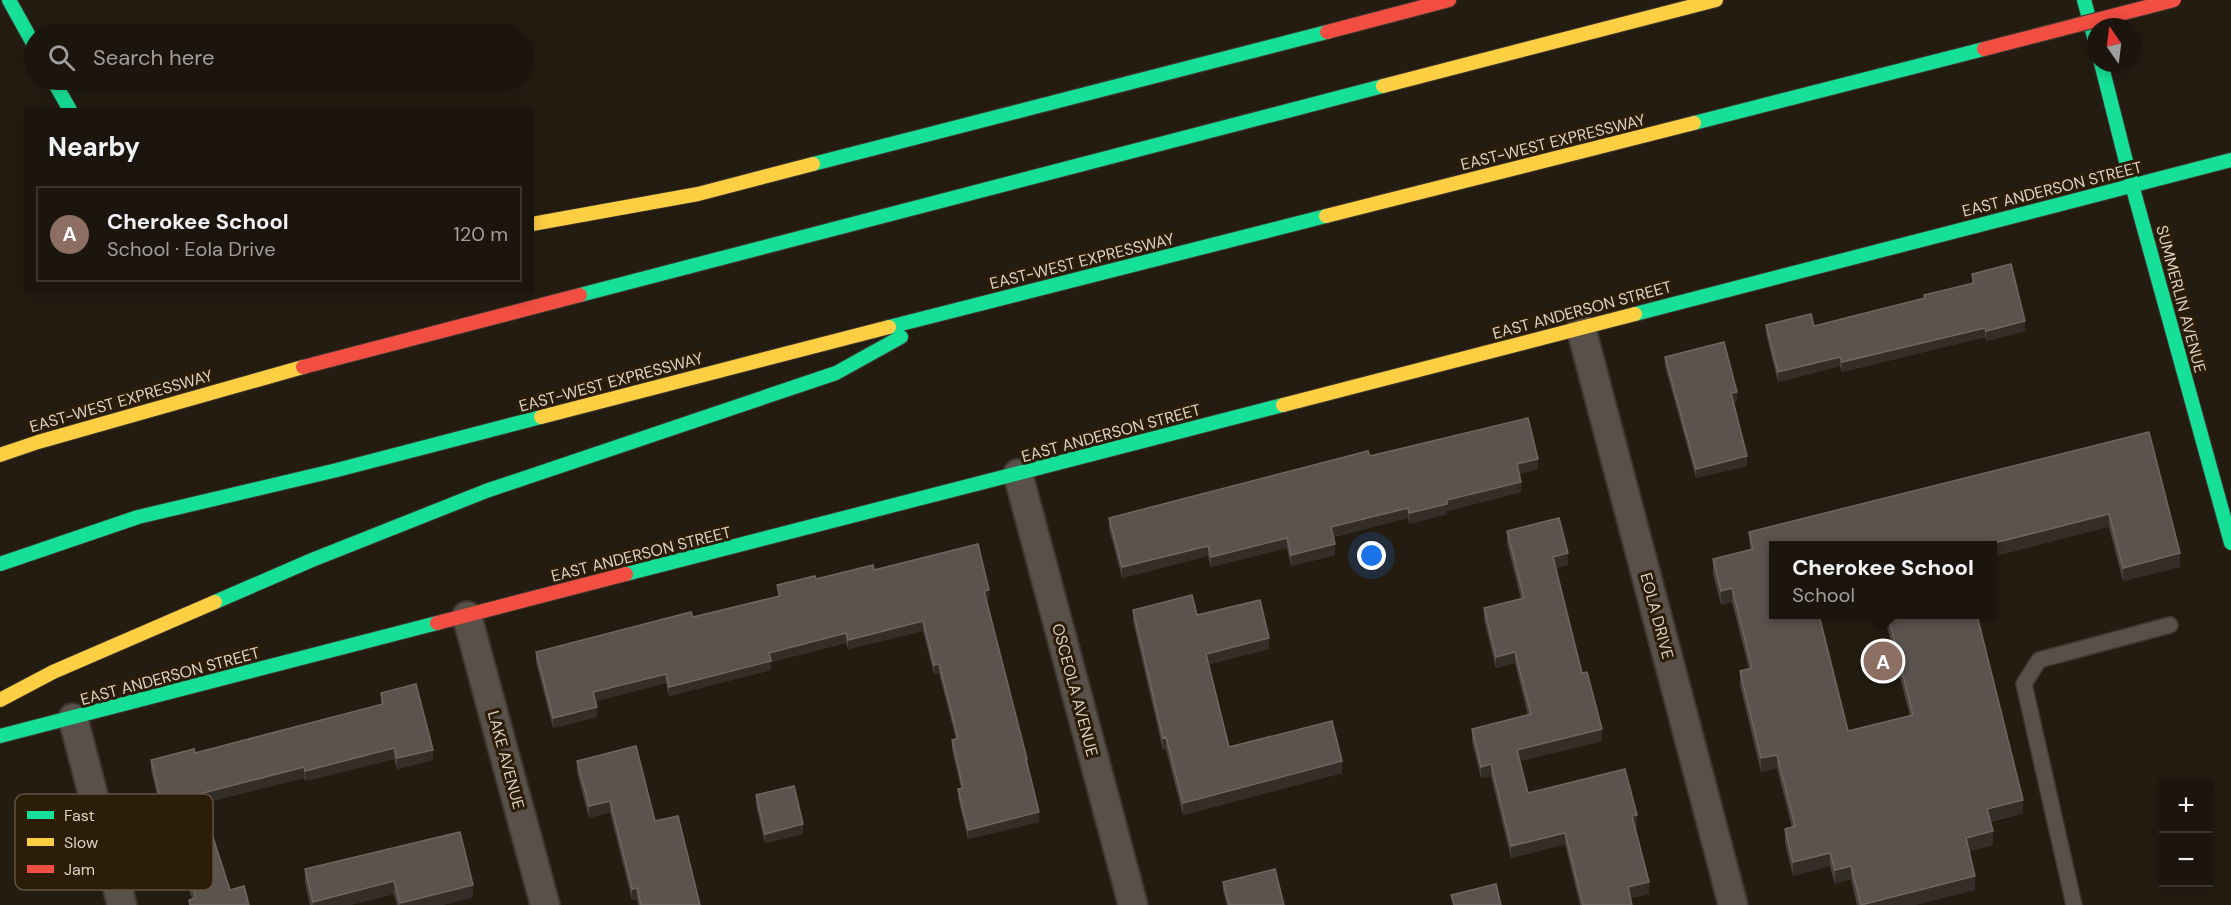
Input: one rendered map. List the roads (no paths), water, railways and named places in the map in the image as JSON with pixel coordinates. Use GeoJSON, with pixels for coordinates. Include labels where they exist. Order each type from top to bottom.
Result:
{"type":"FeatureCollection","features":[{"type":"Feature","properties":{"kind":"main road"},"geometry":{"type":"LineString","coordinates":[[9,0],[24,27]]}},
{"type":"Feature","properties":{"kind":"main road"},"geometry":{"type":"LineString","coordinates":[[534,224],[698,194],[1449,0]]}},
{"type":"Feature","properties":{"kind":"main road","name":"EAST-WEST EXPRESSWAY"},"geometry":{"type":"LineString","coordinates":[[0,455],[284,372],[1716,0]]}},
{"type":"Feature","properties":{"kind":"main road"},"geometry":{"type":"LineString","coordinates":[[2084,0],[2089,18]]}},
{"type":"Feature","properties":{"kind":"main road","name":"EAST-WEST EXPRESSWAY"},"geometry":{"type":"LineString","coordinates":[[0,564],[138,517],[337,470],[2174,0]]}},
{"type":"Feature","properties":{"kind":"main road","name":"SUMMERLIN AVENUE"},"geometry":{"type":"LineString","coordinates":[[2103,72],[2132,185],[2231,543]]}},
{"type":"Feature","properties":{"kind":"main road"},"geometry":{"type":"LineString","coordinates":[[59,90],[69,108]]}},
{"type":"Feature","properties":{"kind":"main road","name":"EAST ANDERSON STREET"},"geometry":{"type":"LineString","coordinates":[[0,736],[2231,160]]}},
{"type":"Feature","properties":{"kind":"main road"},"geometry":{"type":"LineString","coordinates":[[0,700],[53,672],[312,560],[486,491],[836,373],[944,313]]}},
{"type":"Feature","properties":{"kind":"street","name":"EOLA DRIVE"},"geometry":{"type":"LineString","coordinates":[[1581,328],[1733,905]]}},
{"type":"Feature","properties":{"kind":"street","name":"OSCEOLA AVENUE"},"geometry":{"type":"LineString","coordinates":[[1018,474],[1133,905]]}},
{"type":"Feature","properties":{"kind":"street","name":"LAKE AVENUE"},"geometry":{"type":"LineString","coordinates":[[467,616],[545,905]]}},
{"type":"Feature","properties":{"kind":"street"},"geometry":{"type":"LineString","coordinates":[[73,718],[93,794]]}},
{"type":"Feature","properties":{"kind":"street"},"geometry":{"type":"LineString","coordinates":[[118,890],[122,905]]}},
{"type":"Feature","properties":{"kind":"lane"},"geometry":{"type":"LineString","coordinates":[[2074,905],[2024,684],[2039,660],[2170,625]]}},
{"type":"Feature","properties":{"kind":"place","name":"Cherokee School"},"geometry":{"type":"Point","coordinates":[1883,661]}}]}
